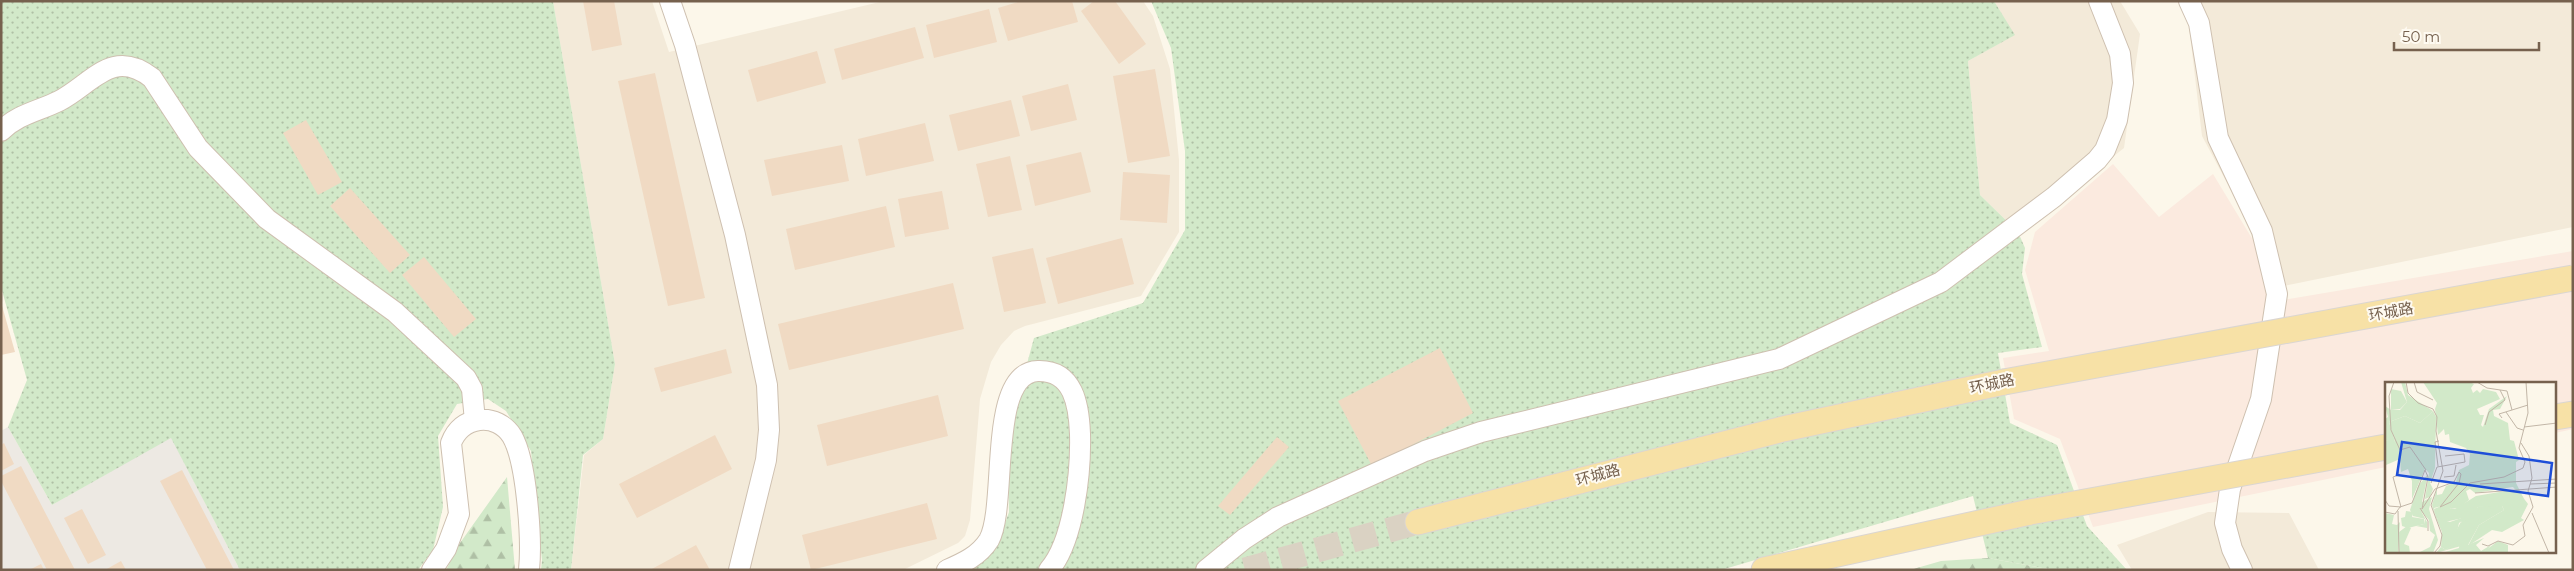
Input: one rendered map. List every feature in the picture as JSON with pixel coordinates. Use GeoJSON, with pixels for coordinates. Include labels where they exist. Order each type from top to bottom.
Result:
{"type":"FeatureCollection","features":[{"type":"Feature","properties":{"kind":"main road","name":"环城路"},"geometry":{"type":"LineString","coordinates":[[1418,522],[1783,429],[2004,382],[2573,278]]}},
{"type":"Feature","properties":{"kind":"main road"},"geometry":{"type":"LineString","coordinates":[[2556,417],[2573,414]]}},
{"type":"Feature","properties":{"kind":"main road"},"geometry":{"type":"LineString","coordinates":[[1764,570],[2030,512],[2385,447]]}},
{"type":"Feature","properties":{"kind":"street"},"geometry":{"type":"LineString","coordinates":[[670,1],[685,45],[735,235],[767,385],[769,430],[766,460],[739,570]]}},
{"type":"Feature","properties":{"kind":"street"},"geometry":{"type":"LineString","coordinates":[[1206,570],[1244,539],[1278,517],[1425,451],[1498,428],[1779,359],[1941,282],[2054,197],[2097,160],[2105,150],[2117,120],[2123,83],[2120,54],[2099,1]]}},
{"type":"Feature","properties":{"kind":"street"},"geometry":{"type":"LineString","coordinates":[[2189,1],[2199,24],[2218,138],[2262,230],[2277,294],[2262,400],[2230,489],[2225,523],[2232,549],[2242,570]]}},
{"type":"Feature","properties":{"kind":"street"},"geometry":{"type":"LineString","coordinates":[[1,131],[18,117],[62,99],[106,69],[130,67],[142,71],[152,78],[207,160],[267,219],[395,312],[466,378],[472,389],[475,421]]}},
{"type":"Feature","properties":{"kind":"street"},"geometry":{"type":"LineString","coordinates":[[946,570],[970,560],[990,539],[998,504],[1006,408],[1017,382],[1028,372],[1035,371],[1055,373],[1069,386],[1075,396],[1079,420],[1078,475],[1073,510],[1059,554],[1049,570]]}},
{"type":"Feature","properties":{"kind":"street"},"geometry":{"type":"LineString","coordinates":[[432,570],[446,549],[460,514],[451,443],[459,429],[475,421],[486,420],[497,423],[509,433],[515,444],[530,530],[529,570]]}},
{"type":"Feature","properties":{"kind":"shaded area"},"geometry":{"type":"Polygon","coordinates":[[[553,1],[652,1],[669,52],[884,1],[1143,1],[1153,16],[1170,69],[1179,160],[1179,232],[1141,296],[1025,326],[1014,331],[1001,345],[991,362],[980,399],[970,520],[965,536],[958,543],[903,570],[571,570],[584,455],[603,439],[615,364],[553,1]]]}},
{"type":"Feature","properties":{"kind":"shaded area"},"geometry":{"type":"Polygon","coordinates":[[[1994,1],[2120,1],[2140,34],[2124,148],[2018,232],[1980,195],[1968,61],[2014,35],[1994,1]]]}},
{"type":"Feature","properties":{"kind":"shaded area"},"geometry":{"type":"Polygon","coordinates":[[[2186,1],[2573,1],[2573,227],[2264,290],[2249,224],[2202,136],[2186,1]]]}},
{"type":"Feature","properties":{"kind":"shaded area"},"geometry":{"type":"Polygon","coordinates":[[[2113,164],[2159,217],[2213,174],[2259,250],[2271,302],[2573,251],[2573,429],[2556,433],[2556,382],[2385,382],[2385,467],[2093,527],[2060,439],[2014,419],[2003,358],[2049,351],[2025,270],[2035,232],[2113,164]]]}},
{"type":"Feature","properties":{"kind":"shaded area"},"geometry":{"type":"Polygon","coordinates":[[[8,427],[52,505],[171,437],[240,570],[1,570],[1,431],[8,427]]]}},
{"type":"Feature","properties":{"kind":"shaded area"},"geometry":{"type":"Polygon","coordinates":[[[2208,512],[2289,513],[2319,570],[2132,570],[2117,545],[2208,512]]]}},
{"type":"Feature","properties":{"kind":"green space"},"geometry":{"type":"Polygon","coordinates":[[[1,1],[553,1],[615,364],[603,439],[583,455],[571,570],[541,570],[542,560],[531,451],[506,411],[488,399],[457,404],[438,436],[443,507],[433,550],[418,570],[240,570],[171,438],[52,505],[8,427],[27,380],[1,287],[1,1]]]}},
{"type":"Feature","properties":{"kind":"green space"},"geometry":{"type":"Polygon","coordinates":[[[1151,1],[1994,1],[2015,35],[1968,61],[1980,195],[2018,232],[2025,248],[2022,274],[2042,347],[1998,353],[2010,423],[2057,445],[2087,526],[2127,570],[2053,570],[1988,558],[1973,496],[1721,570],[967,570],[996,549],[1009,512],[1008,466],[1012,419],[1034,338],[1143,303],[1185,230],[1185,151],[1171,48],[1151,1]]]}},
{"type":"Feature","properties":{"kind":"green space"},"geometry":{"type":"Polygon","coordinates":[[[507,477],[515,570],[446,570],[460,543],[507,477]]]}},
{"type":"Feature","properties":{"kind":"green space"},"geometry":{"type":"Polygon","coordinates":[[[1988,558],[2053,570],[1910,570],[1941,561],[1988,558]]]}},
{"type":"Feature","properties":{"kind":"building"},"geometry":{"type":"Polygon","coordinates":[[[583,1],[614,1],[622,45],[592,51],[583,1]]]}},
{"type":"Feature","properties":{"kind":"building"},"geometry":{"type":"Polygon","coordinates":[[[1021,1],[1072,1],[1078,22],[1008,41],[998,8],[1021,1]]]}},
{"type":"Feature","properties":{"kind":"building"},"geometry":{"type":"Polygon","coordinates":[[[1094,1],[1115,1],[1146,44],[1119,64],[1081,11],[1094,1]]]}},
{"type":"Feature","properties":{"kind":"building"},"geometry":{"type":"Polygon","coordinates":[[[989,9],[997,42],[934,58],[926,25],[989,9]]]}},
{"type":"Feature","properties":{"kind":"building"},"geometry":{"type":"Polygon","coordinates":[[[915,27],[924,58],[842,80],[834,49],[915,27]]]}},
{"type":"Feature","properties":{"kind":"building"},"geometry":{"type":"Polygon","coordinates":[[[817,51],[826,83],[757,102],[748,70],[817,51]]]}},
{"type":"Feature","properties":{"kind":"building"},"geometry":{"type":"Polygon","coordinates":[[[1155,69],[1170,156],[1128,163],[1113,76],[1155,69]]]}},
{"type":"Feature","properties":{"kind":"building"},"geometry":{"type":"Polygon","coordinates":[[[655,73],[705,298],[668,306],[618,81],[655,73]]]}},
{"type":"Feature","properties":{"kind":"building"},"geometry":{"type":"Polygon","coordinates":[[[1068,84],[1077,120],[1031,131],[1022,96],[1068,84]]]}},
{"type":"Feature","properties":{"kind":"building"},"geometry":{"type":"Polygon","coordinates":[[[1011,100],[1020,136],[958,151],[949,115],[1011,100]]]}},
{"type":"Feature","properties":{"kind":"building"},"geometry":{"type":"Polygon","coordinates":[[[306,120],[342,182],[318,195],[283,133],[306,120]]]}},
{"type":"Feature","properties":{"kind":"building"},"geometry":{"type":"Polygon","coordinates":[[[925,123],[934,161],[866,176],[858,139],[925,123]]]}},
{"type":"Feature","properties":{"kind":"building"},"geometry":{"type":"Polygon","coordinates":[[[842,145],[849,181],[772,196],[764,160],[842,145]]]}},
{"type":"Feature","properties":{"kind":"building"},"geometry":{"type":"Polygon","coordinates":[[[1081,152],[1091,192],[1035,206],[1026,165],[1081,152]]]}},
{"type":"Feature","properties":{"kind":"building"},"geometry":{"type":"Polygon","coordinates":[[[1010,156],[1022,210],[988,217],[976,164],[1010,156]]]}},
{"type":"Feature","properties":{"kind":"building"},"geometry":{"type":"Polygon","coordinates":[[[1123,172],[1170,175],[1167,223],[1120,220],[1123,172]]]}},
{"type":"Feature","properties":{"kind":"building"},"geometry":{"type":"Polygon","coordinates":[[[350,188],[410,255],[390,273],[330,206],[350,188]]]}},
{"type":"Feature","properties":{"kind":"building"},"geometry":{"type":"Polygon","coordinates":[[[942,191],[949,229],[905,237],[898,199],[942,191]]]}},
{"type":"Feature","properties":{"kind":"building"},"geometry":{"type":"Polygon","coordinates":[[[886,206],[895,247],[795,270],[786,229],[886,206]]]}},
{"type":"Feature","properties":{"kind":"building"},"geometry":{"type":"Polygon","coordinates":[[[1122,238],[1134,284],[1058,304],[1046,258],[1122,238]]]}},
{"type":"Feature","properties":{"kind":"building"},"geometry":{"type":"Polygon","coordinates":[[[1033,248],[1046,303],[1004,312],[992,257],[1033,248]]]}},
{"type":"Feature","properties":{"kind":"building"},"geometry":{"type":"Polygon","coordinates":[[[424,257],[476,319],[454,337],[402,275],[424,257]]]}},
{"type":"Feature","properties":{"kind":"building"},"geometry":{"type":"Polygon","coordinates":[[[953,283],[964,329],[789,370],[778,324],[953,283]]]}},
{"type":"Feature","properties":{"kind":"building"},"geometry":{"type":"Polygon","coordinates":[[[1,302],[15,352],[1,355],[1,302]]]}},
{"type":"Feature","properties":{"kind":"building"},"geometry":{"type":"Polygon","coordinates":[[[1440,348],[1473,413],[1372,466],[1338,401],[1440,348]]]}},
{"type":"Feature","properties":{"kind":"building"},"geometry":{"type":"Polygon","coordinates":[[[726,349],[732,373],[661,392],[654,368],[726,349]]]}},
{"type":"Feature","properties":{"kind":"building"},"geometry":{"type":"Polygon","coordinates":[[[938,395],[948,436],[827,466],[817,425],[938,395]]]}},
{"type":"Feature","properties":{"kind":"building"},"geometry":{"type":"Polygon","coordinates":[[[715,435],[732,469],[637,518],[619,484],[715,435]]]}},
{"type":"Feature","properties":{"kind":"building"},"geometry":{"type":"Polygon","coordinates":[[[1277,437],[1289,447],[1230,515],[1218,506],[1277,437]]]}},
{"type":"Feature","properties":{"kind":"building"},"geometry":{"type":"Polygon","coordinates":[[[4,443],[14,464],[1,471],[1,445],[4,443]]]}},
{"type":"Feature","properties":{"kind":"building"},"geometry":{"type":"Polygon","coordinates":[[[21,466],[75,570],[47,570],[1,481],[1,476],[21,466]]]}},
{"type":"Feature","properties":{"kind":"building"},"geometry":{"type":"Polygon","coordinates":[[[182,470],[234,570],[207,570],[160,481],[182,470]]]}},
{"type":"Feature","properties":{"kind":"building"},"geometry":{"type":"Polygon","coordinates":[[[927,503],[937,539],[811,570],[802,535],[927,503]]]}},
{"type":"Feature","properties":{"kind":"building"},"geometry":{"type":"Polygon","coordinates":[[[82,509],[106,555],[88,564],[64,518],[82,509]]]}},
{"type":"Feature","properties":{"kind":"building"},"geometry":{"type":"Polygon","coordinates":[[[696,545],[710,570],[650,570],[696,545]]]}},
{"type":"Feature","properties":{"kind":"building"},"geometry":{"type":"Polygon","coordinates":[[[121,561],[126,570],[105,570],[121,561]]]}},
{"type":"Feature","properties":{"kind":"building"},"geometry":{"type":"Polygon","coordinates":[[[41,564],[44,570],[29,570],[41,564]]]}},
{"type":"Feature","properties":{"kind":"tunnel"},"geometry":{"type":"LineString","coordinates":[[1245,570],[1418,522]]}}]}
